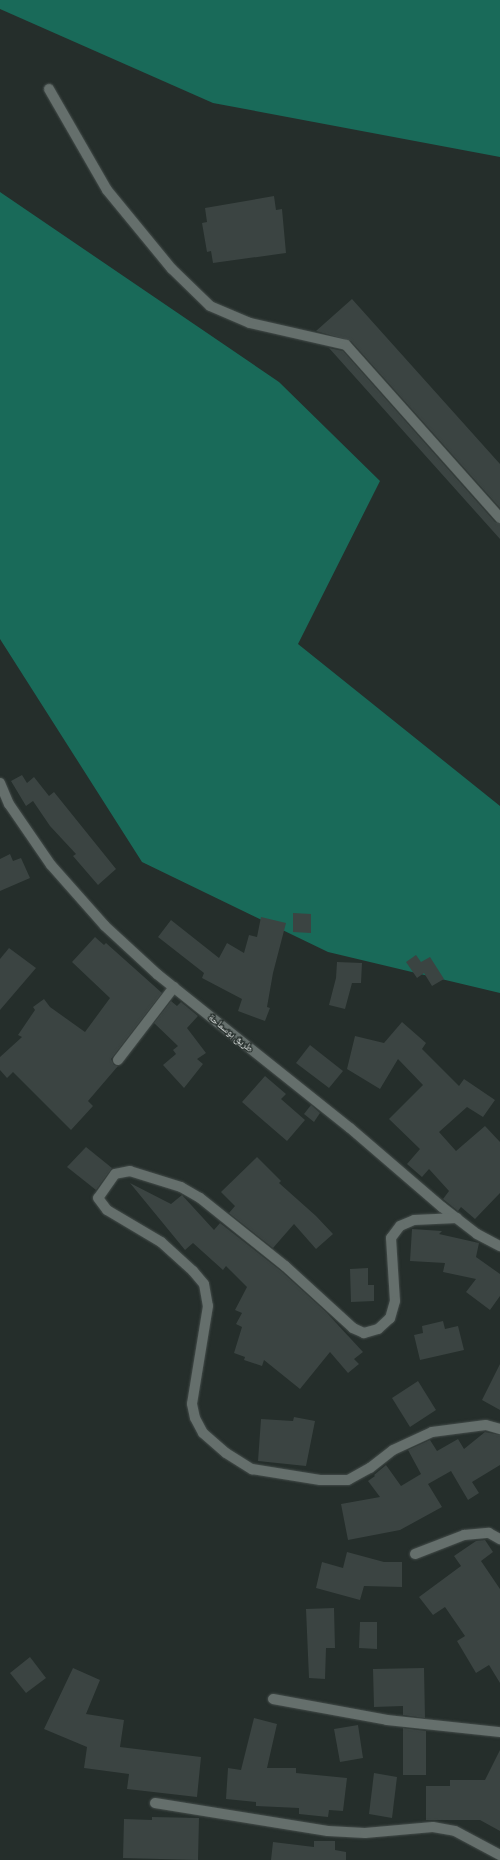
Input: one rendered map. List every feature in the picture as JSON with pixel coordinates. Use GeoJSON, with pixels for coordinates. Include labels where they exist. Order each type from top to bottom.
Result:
{"type":"FeatureCollection","features":[{"type":"Feature","properties":{"kind":"street"},"geometry":{"type":"LineString","coordinates":[[49,89],[107,190],[172,269],[210,306],[250,323],[346,345],[500,518]]}},
{"type":"Feature","properties":{"kind":"street","name":"طريق بوسماحة"},"geometry":{"type":"LineString","coordinates":[[0,783],[9,804],[52,865],[105,926],[174,987],[350,1128],[457,1218],[477,1234],[500,1246]]}},
{"type":"Feature","properties":{"kind":"street"},"geometry":{"type":"LineString","coordinates":[[118,1060],[174,987]]}},
{"type":"Feature","properties":{"kind":"street"},"geometry":{"type":"LineString","coordinates":[[457,1218],[414,1220],[400,1226],[391,1238],[395,1301],[390,1318],[378,1329],[364,1333],[352,1328],[285,1266],[200,1198],[181,1187],[130,1171],[115,1174],[98,1198],[108,1210],[161,1242],[193,1271],[204,1284],[208,1306],[192,1404],[202,1433],[226,1453],[252,1469],[320,1480],[348,1480],[370,1468],[393,1450],[432,1432],[486,1425],[500,1429]]}},
{"type":"Feature","properties":{"kind":"street"},"geometry":{"type":"LineString","coordinates":[[415,1554],[464,1535],[489,1533],[500,1539]]}},
{"type":"Feature","properties":{"kind":"street"},"geometry":{"type":"LineString","coordinates":[[274,1699],[387,1720],[500,1732]]}},
{"type":"Feature","properties":{"kind":"street"},"geometry":{"type":"LineString","coordinates":[[155,1803],[328,1831],[365,1833],[433,1827],[455,1831],[500,1855]]}},
{"type":"Feature","properties":{"kind":"green space"},"geometry":{"type":"Polygon","coordinates":[[[0,0],[500,0],[500,157],[213,103],[0,9],[0,0]]]}},
{"type":"Feature","properties":{"kind":"green space"},"geometry":{"type":"Polygon","coordinates":[[[0,192],[279,382],[380,481],[298,644],[500,806],[500,993],[328,952],[142,862],[0,639],[0,192]]]}},
{"type":"Feature","properties":{"kind":"building"},"geometry":{"type":"Polygon","coordinates":[[[274,196],[276,210],[282,209],[286,253],[213,263],[211,251],[207,252],[202,223],[207,222],[205,208],[274,196]]]}},
{"type":"Feature","properties":{"kind":"building"},"geometry":{"type":"Polygon","coordinates":[[[352,299],[500,464],[500,508],[351,341],[316,331],[352,299]]]}},
{"type":"Feature","properties":{"kind":"building"},"geometry":{"type":"Polygon","coordinates":[[[329,348],[343,351],[495,522],[500,524],[500,539],[329,348]]]}},
{"type":"Feature","properties":{"kind":"building"},"geometry":{"type":"Polygon","coordinates":[[[22,775],[27,783],[34,777],[49,796],[54,792],[116,869],[98,885],[73,856],[76,854],[50,826],[33,801],[26,806],[11,781],[22,775]]]}},
{"type":"Feature","properties":{"kind":"building"},"geometry":{"type":"Polygon","coordinates":[[[10,854],[13,861],[21,858],[30,878],[0,891],[0,859],[10,854]]]}},
{"type":"Feature","properties":{"kind":"building"},"geometry":{"type":"Polygon","coordinates":[[[293,913],[311,914],[311,933],[293,932],[293,913]]]}},
{"type":"Feature","properties":{"kind":"building"},"geometry":{"type":"Polygon","coordinates":[[[261,917],[286,923],[273,973],[267,1007],[270,1008],[265,1021],[238,1011],[242,999],[202,978],[204,973],[158,937],[171,920],[219,958],[227,943],[244,953],[249,935],[257,937],[261,917]]]}},
{"type":"Feature","properties":{"kind":"building"},"geometry":{"type":"Polygon","coordinates":[[[95,937],[104,945],[106,943],[162,993],[111,1059],[114,1065],[118,1066],[88,1101],[93,1106],[71,1130],[13,1072],[7,1078],[0,1070],[0,1057],[22,1037],[18,1035],[35,1010],[33,1007],[44,999],[50,1007],[85,1032],[110,998],[72,962],[95,937]]]}},
{"type":"Feature","properties":{"kind":"building"},"geometry":{"type":"Polygon","coordinates":[[[9,948],[36,968],[0,1010],[0,959],[9,948]]]}},
{"type":"Feature","properties":{"kind":"building"},"geometry":{"type":"Polygon","coordinates":[[[416,955],[421,962],[430,957],[444,979],[432,986],[424,973],[417,978],[406,962],[416,955]]]}},
{"type":"Feature","properties":{"kind":"building"},"geometry":{"type":"Polygon","coordinates":[[[337,962],[362,963],[361,983],[352,983],[345,1009],[329,1005],[336,978],[337,962]]]}},
{"type":"Feature","properties":{"kind":"building"},"geometry":{"type":"Polygon","coordinates":[[[171,1001],[177,1006],[181,1002],[198,1016],[187,1028],[206,1053],[197,1059],[203,1064],[184,1088],[163,1065],[176,1054],[173,1050],[178,1046],[154,1023],[171,1001]]]}},
{"type":"Feature","properties":{"kind":"building"},"geometry":{"type":"Polygon","coordinates":[[[402,1022],[426,1043],[422,1049],[459,1086],[464,1079],[495,1100],[483,1117],[467,1107],[439,1132],[456,1151],[485,1126],[500,1142],[500,1193],[475,1219],[461,1207],[458,1211],[443,1199],[449,1191],[429,1169],[422,1177],[407,1164],[420,1149],[389,1119],[423,1085],[398,1059],[380,1089],[347,1069],[355,1036],[384,1043],[402,1022]]]}},
{"type":"Feature","properties":{"kind":"building"},"geometry":{"type":"Polygon","coordinates":[[[310,1045],[343,1071],[329,1088],[296,1063],[310,1045]]]}},
{"type":"Feature","properties":{"kind":"building"},"geometry":{"type":"Polygon","coordinates":[[[265,1076],[286,1094],[281,1099],[305,1120],[287,1141],[242,1102],[265,1076]]]}},
{"type":"Feature","properties":{"kind":"building"},"geometry":{"type":"Polygon","coordinates":[[[311,1105],[320,1113],[314,1122],[304,1114],[311,1105]]]}},
{"type":"Feature","properties":{"kind":"building"},"geometry":{"type":"Polygon","coordinates":[[[86,1147],[112,1168],[96,1190],[67,1167],[86,1147]]]}},
{"type":"Feature","properties":{"kind":"building"},"geometry":{"type":"Polygon","coordinates":[[[257,1157],[281,1181],[279,1183],[316,1216],[333,1234],[316,1249],[294,1224],[273,1248],[229,1213],[235,1206],[221,1192],[257,1157]]]}},
{"type":"Feature","properties":{"kind":"building"},"geometry":{"type":"Polygon","coordinates":[[[130,1183],[171,1204],[182,1195],[214,1230],[220,1223],[281,1271],[326,1312],[363,1352],[354,1359],[359,1364],[348,1373],[330,1352],[300,1389],[264,1360],[262,1366],[244,1360],[245,1357],[234,1353],[242,1327],[236,1324],[242,1313],[235,1310],[247,1287],[226,1266],[223,1270],[193,1243],[185,1250],[130,1183]]]}},
{"type":"Feature","properties":{"kind":"building"},"geometry":{"type":"Polygon","coordinates":[[[412,1229],[442,1231],[439,1234],[479,1243],[476,1257],[500,1274],[500,1296],[490,1310],[466,1292],[476,1279],[443,1272],[445,1263],[410,1261],[412,1229]]]}},
{"type":"Feature","properties":{"kind":"building"},"geometry":{"type":"Polygon","coordinates":[[[368,1268],[368,1285],[374,1285],[374,1301],[351,1302],[350,1269],[368,1268]]]}},
{"type":"Feature","properties":{"kind":"building"},"geometry":{"type":"Polygon","coordinates":[[[443,1321],[445,1329],[458,1326],[464,1350],[420,1360],[414,1335],[423,1333],[422,1326],[443,1321]]]}},
{"type":"Feature","properties":{"kind":"building"},"geometry":{"type":"Polygon","coordinates":[[[500,1364],[500,1410],[482,1400],[500,1364]]]}},
{"type":"Feature","properties":{"kind":"building"},"geometry":{"type":"Polygon","coordinates":[[[418,1381],[436,1410],[410,1427],[392,1398],[418,1381]]]}},
{"type":"Feature","properties":{"kind":"building"},"geometry":{"type":"Polygon","coordinates":[[[294,1417],[315,1421],[306,1466],[258,1461],[261,1419],[293,1421],[294,1417]]]}},
{"type":"Feature","properties":{"kind":"building"},"geometry":{"type":"Polygon","coordinates":[[[485,1432],[500,1435],[500,1465],[472,1482],[479,1493],[468,1500],[451,1471],[428,1484],[442,1507],[400,1530],[348,1540],[341,1504],[380,1497],[368,1481],[386,1465],[401,1486],[421,1474],[408,1450],[430,1440],[437,1451],[458,1439],[464,1449],[485,1432]]]}},
{"type":"Feature","properties":{"kind":"building"},"geometry":{"type":"Polygon","coordinates":[[[485,1540],[493,1552],[481,1561],[500,1589],[500,1683],[489,1665],[476,1673],[457,1641],[465,1636],[445,1607],[433,1615],[419,1597],[461,1566],[454,1556],[476,1541],[485,1540]]]}},
{"type":"Feature","properties":{"kind":"building"},"geometry":{"type":"Polygon","coordinates":[[[347,1552],[384,1562],[402,1562],[402,1587],[364,1586],[360,1600],[316,1588],[322,1562],[343,1568],[347,1552]]]}},
{"type":"Feature","properties":{"kind":"building"},"geometry":{"type":"Polygon","coordinates":[[[334,1608],[335,1648],[326,1648],[325,1679],[309,1678],[306,1609],[334,1608]]]}},
{"type":"Feature","properties":{"kind":"building"},"geometry":{"type":"Polygon","coordinates":[[[360,1622],[377,1622],[377,1649],[359,1648],[360,1622]]]}},
{"type":"Feature","properties":{"kind":"building"},"geometry":{"type":"Polygon","coordinates":[[[30,1657],[46,1678],[26,1693],[10,1673],[30,1657]]]}},
{"type":"Feature","properties":{"kind":"building"},"geometry":{"type":"Polygon","coordinates":[[[73,1668],[100,1680],[86,1714],[124,1720],[120,1747],[201,1757],[197,1797],[127,1789],[129,1774],[84,1768],[87,1747],[44,1729],[73,1668]]]}},
{"type":"Feature","properties":{"kind":"building"},"geometry":{"type":"Polygon","coordinates":[[[424,1668],[425,1718],[403,1715],[403,1706],[374,1707],[373,1669],[424,1668]]]}},
{"type":"Feature","properties":{"kind":"building"},"geometry":{"type":"Polygon","coordinates":[[[254,1718],[277,1724],[267,1768],[296,1768],[296,1773],[347,1778],[343,1811],[329,1810],[328,1817],[299,1814],[299,1808],[256,1806],[256,1802],[226,1799],[228,1768],[241,1770],[254,1718]]]}},
{"type":"Feature","properties":{"kind":"building"},"geometry":{"type":"Polygon","coordinates":[[[358,1725],[363,1758],[340,1762],[334,1729],[358,1725]]]}},
{"type":"Feature","properties":{"kind":"building"},"geometry":{"type":"Polygon","coordinates":[[[403,1728],[426,1731],[426,1775],[403,1775],[403,1728]]]}},
{"type":"Feature","properties":{"kind":"building"},"geometry":{"type":"Polygon","coordinates":[[[500,1750],[500,1831],[480,1820],[426,1820],[426,1786],[450,1786],[450,1780],[485,1780],[500,1750]]]}},
{"type":"Feature","properties":{"kind":"building"},"geometry":{"type":"Polygon","coordinates":[[[374,1773],[397,1777],[392,1818],[369,1814],[374,1773]]]}},
{"type":"Feature","properties":{"kind":"building"},"geometry":{"type":"Polygon","coordinates":[[[152,1817],[199,1818],[198,1860],[123,1858],[124,1819],[152,1820],[152,1817]]]}},
{"type":"Feature","properties":{"kind":"building"},"geometry":{"type":"Polygon","coordinates":[[[314,1841],[335,1841],[335,1850],[346,1852],[346,1860],[271,1860],[273,1842],[314,1847],[314,1841]]]}}]}
